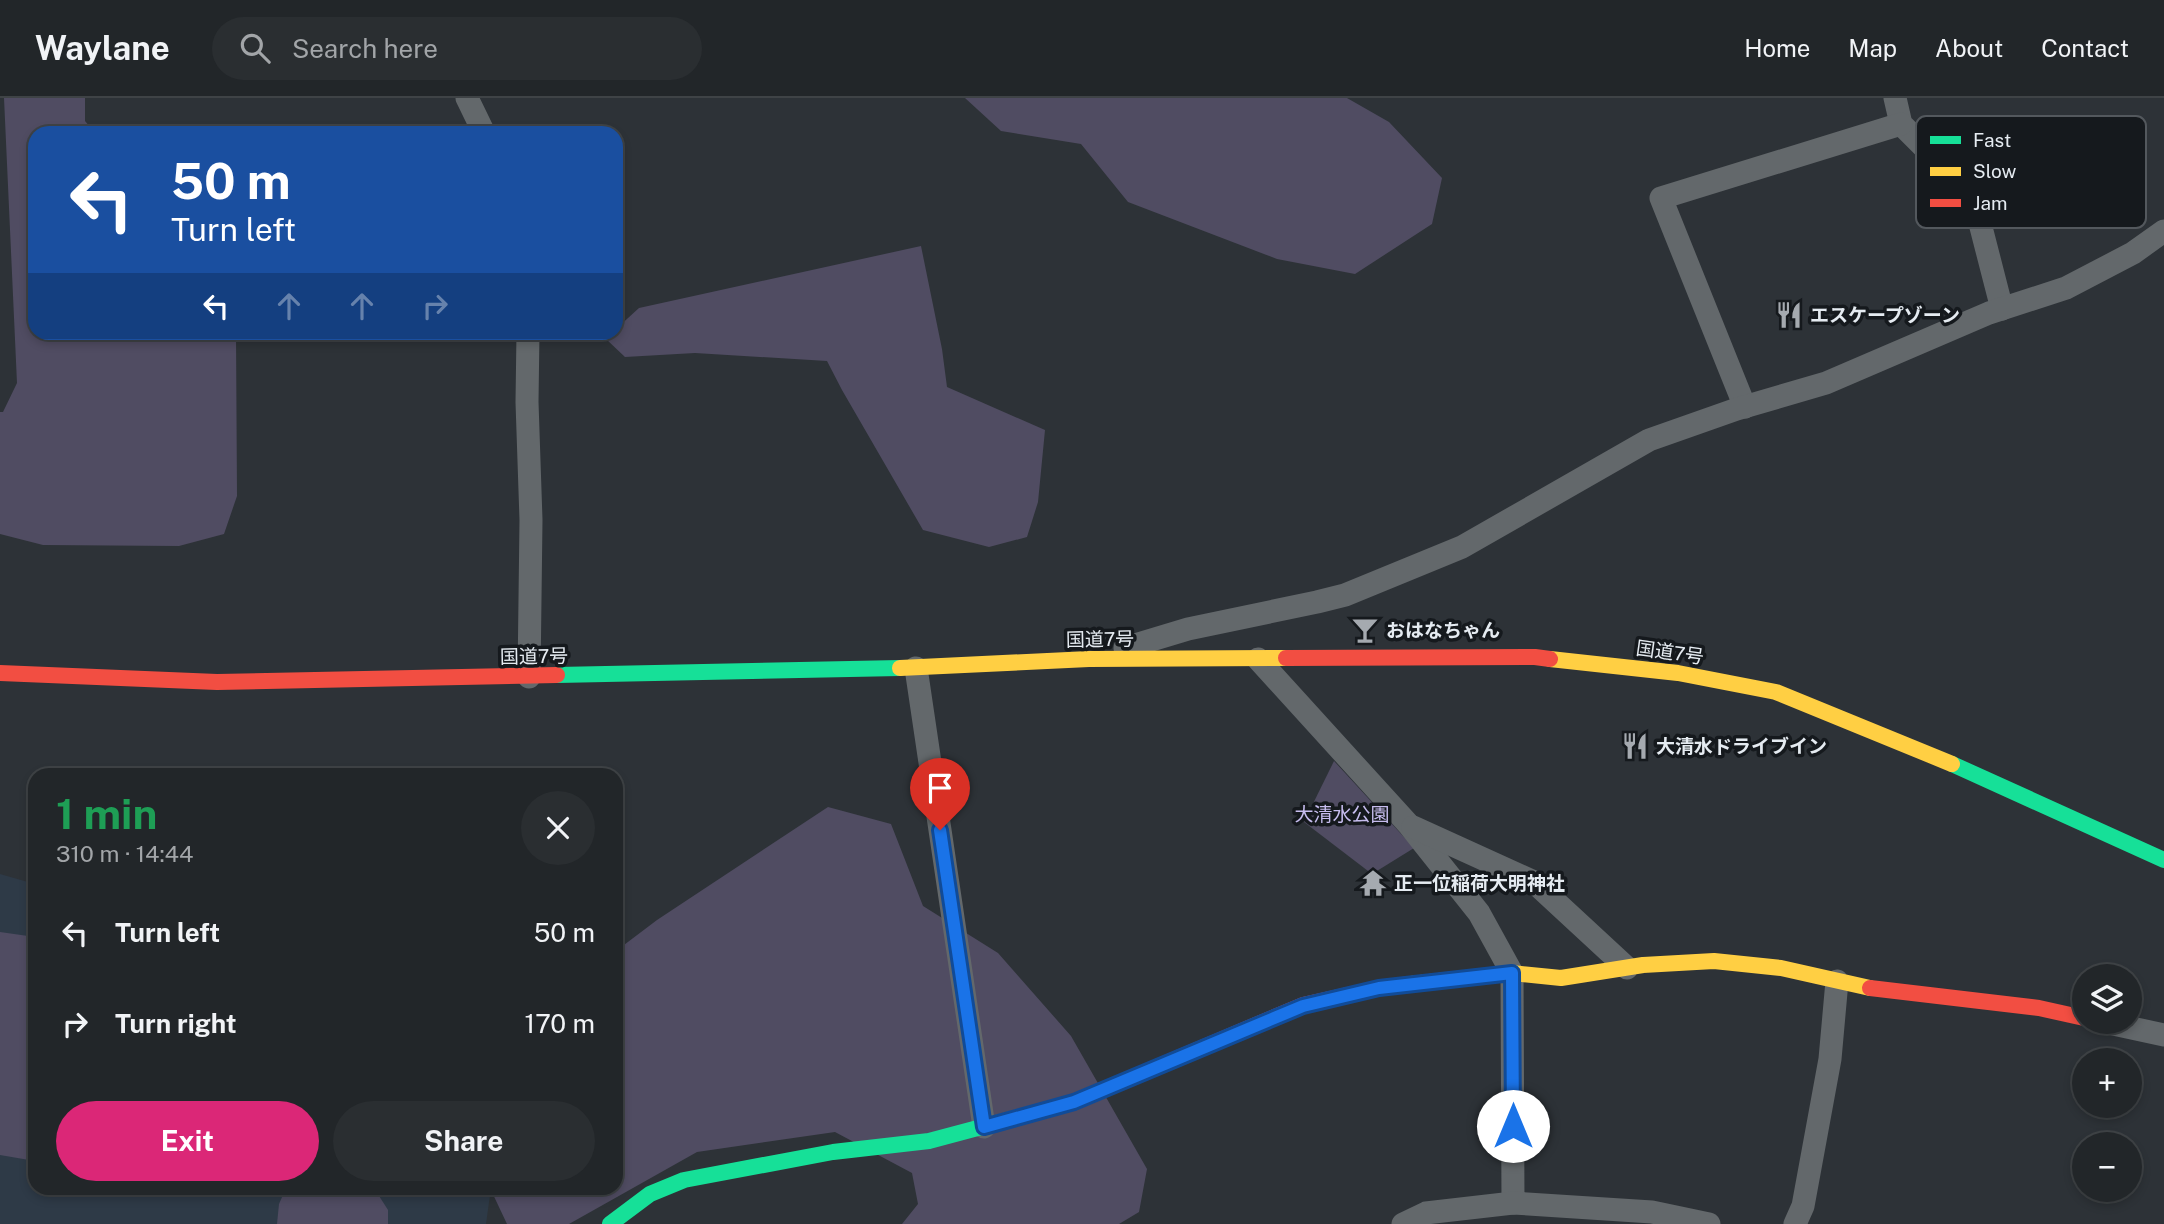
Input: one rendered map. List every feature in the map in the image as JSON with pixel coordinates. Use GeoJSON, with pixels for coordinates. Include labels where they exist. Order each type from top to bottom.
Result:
{"type":"FeatureCollection","features":[{"type":"Feature","properties":{"kind":"main road","name":"国道7号"},"geometry":{"type":"LineString","coordinates":[[0,673],[217,682],[916,668],[1088,659],[1535,657],[1678,673],[1776,692],[1983,777],[2164,860]]}},
{"type":"Feature","properties":{"kind":"main road"},"geometry":{"type":"LineString","coordinates":[[610,1224],[650,1194],[684,1180],[833,1152],[929,1141],[984,1127],[1074,1102],[1303,1006],[1379,988],[1512,973],[1561,978],[1627,968],[1714,961],[1781,968],[1875,989],[2039,1008],[2072,1015]]}},
{"type":"Feature","properties":{"kind":"street"},"geometry":{"type":"LineString","coordinates":[[467,98],[481,126]]}},
{"type":"Feature","properties":{"kind":"street"},"geometry":{"type":"LineString","coordinates":[[1895,98],[1901,124],[1916,139]]}},
{"type":"Feature","properties":{"kind":"street"},"geometry":{"type":"LineString","coordinates":[[1745,407],[1661,198],[1901,124]]}},
{"type":"Feature","properties":{"kind":"street"},"geometry":{"type":"LineString","coordinates":[[1981,228],[2002,309]]}},
{"type":"Feature","properties":{"kind":"street"},"geometry":{"type":"LineString","coordinates":[[1088,659],[1188,629],[1345,594],[1462,547],[1649,440],[1826,383],[2002,309],[2066,288],[2133,253],[2154,246],[2164,231]]}},
{"type":"Feature","properties":{"kind":"street"},"geometry":{"type":"LineString","coordinates":[[528,340],[531,520],[529,677]]}},
{"type":"Feature","properties":{"kind":"street"},"geometry":{"type":"LineString","coordinates":[[1258,659],[1409,825],[1479,913],[1512,973],[1513,1203]]}},
{"type":"Feature","properties":{"kind":"street"},"geometry":{"type":"LineString","coordinates":[[916,668],[984,1127]]}},
{"type":"Feature","properties":{"kind":"street"},"geometry":{"type":"LineString","coordinates":[[1409,825],[1534,882],[1627,968]]}},
{"type":"Feature","properties":{"kind":"street"},"geometry":{"type":"LineString","coordinates":[[1796,1224],[1803,1206],[1830,1059],[1837,981]]}},
{"type":"Feature","properties":{"kind":"street"},"geometry":{"type":"LineString","coordinates":[[2142,1030],[2164,1035]]}},
{"type":"Feature","properties":{"kind":"street"},"geometry":{"type":"LineString","coordinates":[[1403,1224],[1426,1213],[1513,1203],[1709,1224]]}},
{"type":"Feature","properties":{"kind":"shaded area"},"geometry":{"type":"Polygon","coordinates":[[[0,874],[28,882],[28,1195],[490,1195],[486,1224],[0,1224],[0,874]]]}},
{"type":"Feature","properties":{"kind":"green space"},"geometry":{"type":"Polygon","coordinates":[[[4,98],[85,98],[85,121],[89,126],[28,126],[28,340],[236,340],[237,496],[224,534],[179,546],[43,545],[0,534],[0,412],[3,412],[17,383],[4,98]]]}},
{"type":"Feature","properties":{"kind":"green space"},"geometry":{"type":"Polygon","coordinates":[[[965,98],[1347,98],[1389,122],[1442,178],[1432,224],[1355,274],[1277,259],[1128,202],[1081,144],[1001,131],[965,98]]]}},
{"type":"Feature","properties":{"kind":"green space"},"geometry":{"type":"Polygon","coordinates":[[[921,246],[947,387],[1045,430],[1038,502],[1027,537],[989,547],[923,530],[827,361],[695,353],[625,357],[607,340],[623,340],[623,323],[639,308],[921,246]]]}},
{"type":"Feature","properties":{"kind":"green space","name":"大清水公園"},"geometry":{"type":"Polygon","coordinates":[[[1334,761],[1414,848],[1372,874],[1304,822],[1334,761]]]}},
{"type":"Feature","properties":{"kind":"green space"},"geometry":{"type":"Polygon","coordinates":[[[828,807],[891,824],[923,906],[998,953],[1071,1036],[1147,1169],[1139,1212],[1119,1224],[902,1224],[918,1204],[912,1173],[835,1132],[697,1152],[623,1194],[623,946],[657,920],[828,807]]]}},
{"type":"Feature","properties":{"kind":"green space"},"geometry":{"type":"Polygon","coordinates":[[[0,932],[28,936],[28,1160],[0,1155],[0,932]]]}},
{"type":"Feature","properties":{"kind":"green space"},"geometry":{"type":"Polygon","coordinates":[[[283,1195],[378,1195],[388,1210],[388,1224],[277,1224],[283,1195]]]}},
{"type":"Feature","properties":{"kind":"green space"},"geometry":{"type":"Polygon","coordinates":[[[493,1195],[621,1195],[569,1224],[507,1224],[493,1195]]]}},
{"type":"Feature","properties":{"kind":"traffic: fast"},"geometry":{"type":"LineString","coordinates":[[557,675],[900,668]]}},
{"type":"Feature","properties":{"kind":"traffic: fast"},"geometry":{"type":"LineString","coordinates":[[1952,764],[2164,860]]}},
{"type":"Feature","properties":{"kind":"traffic: fast"},"geometry":{"type":"LineString","coordinates":[[610,1224],[650,1194],[684,1180],[833,1152],[929,1141],[1041,1111]]}},
{"type":"Feature","properties":{"kind":"traffic: slow"},"geometry":{"type":"LineString","coordinates":[[900,668],[1089,659],[1286,658]]}},
{"type":"Feature","properties":{"kind":"traffic: slow"},"geometry":{"type":"LineString","coordinates":[[1550,659],[1678,673],[1776,692],[1952,764]]}},
{"type":"Feature","properties":{"kind":"traffic: slow"},"geometry":{"type":"LineString","coordinates":[[1411,984],[1512,973],[1561,978],[1643,965],[1714,961],[1781,968],[1870,988]]}},
{"type":"Feature","properties":{"kind":"traffic: jam"},"geometry":{"type":"LineString","coordinates":[[1286,658],[1550,659]]}},
{"type":"Feature","properties":{"kind":"traffic: jam"},"geometry":{"type":"LineString","coordinates":[[0,673],[217,682],[557,675]]}},
{"type":"Feature","properties":{"kind":"traffic: jam"},"geometry":{"type":"LineString","coordinates":[[1041,1111],[1074,1102],[1303,1005],[1379,988],[1411,984]]}},
{"type":"Feature","properties":{"kind":"traffic: jam"},"geometry":{"type":"LineString","coordinates":[[1870,988],[2039,1008],[2072,1015]]}},
{"type":"Feature","properties":{"kind":"place","name":"エスケープゾーン"},"geometry":{"type":"Point","coordinates":[1789,315]}},
{"type":"Feature","properties":{"kind":"place","name":"おはなちゃん"},"geometry":{"type":"Point","coordinates":[1365,630]}},
{"type":"Feature","properties":{"kind":"place","name":"大清水ドライブイン"},"geometry":{"type":"Point","coordinates":[1635,746]}},
{"type":"Feature","properties":{"kind":"place","name":"正一位稲荷大明神社"},"geometry":{"type":"Point","coordinates":[1373,883]}},
{"type":"Feature","properties":{"kind":"route"},"geometry":{"type":"LineString","coordinates":[[940,830],[984,1127],[1074,1102],[1303,1006],[1379,988],[1512,973],[1513,1126]]}}]}
